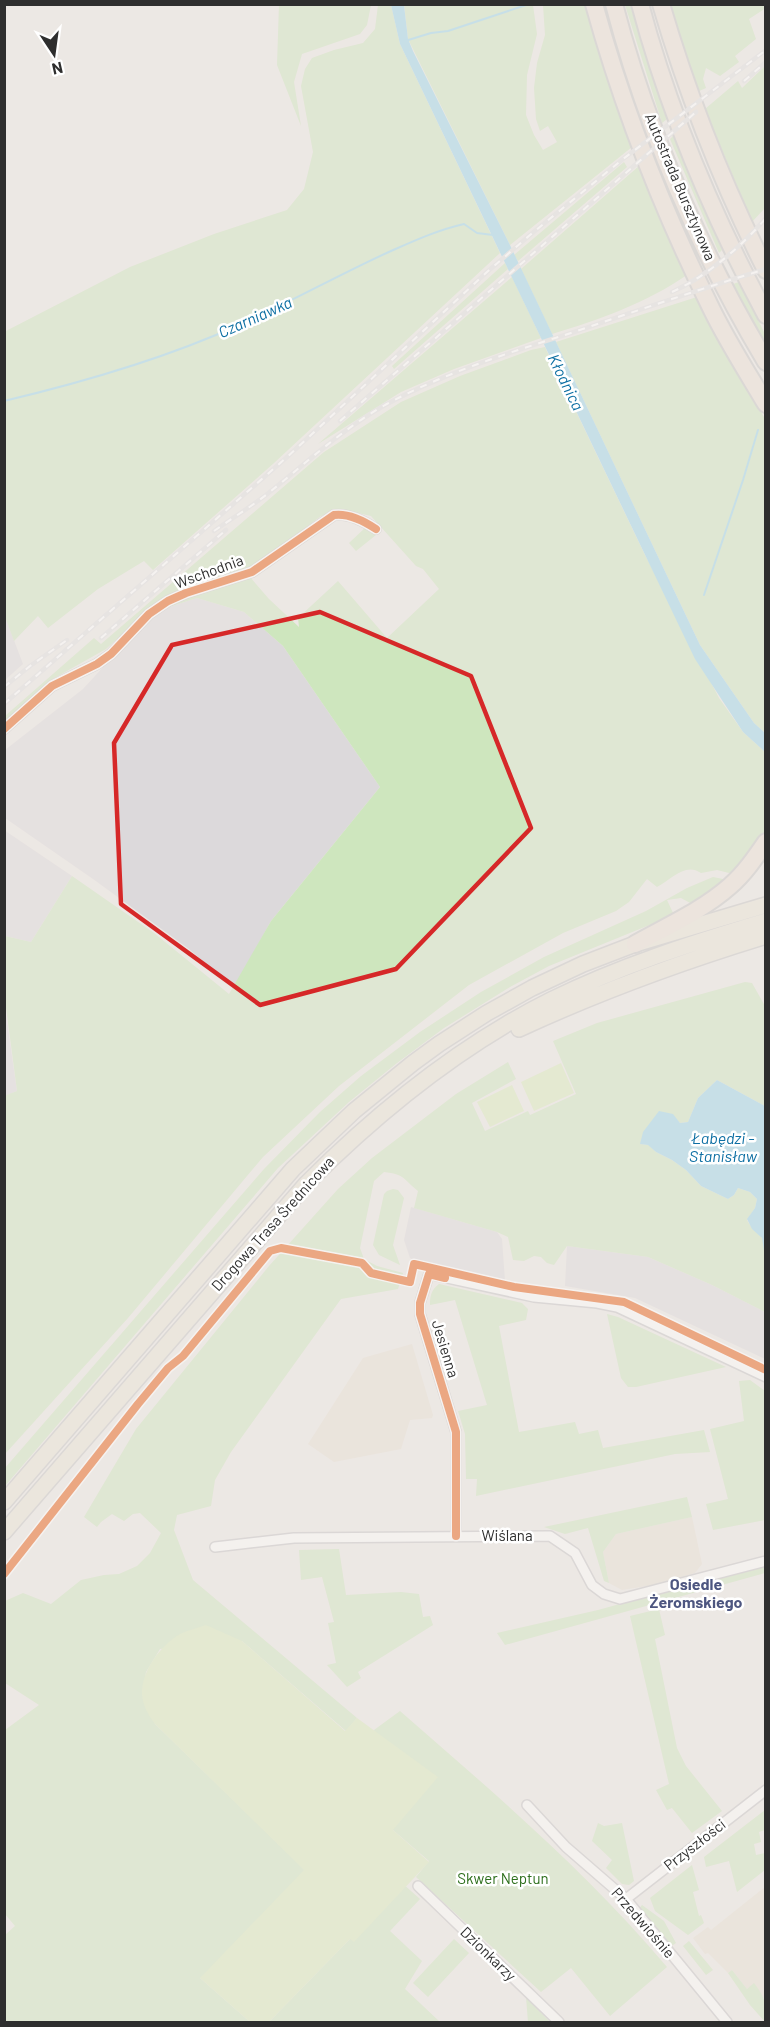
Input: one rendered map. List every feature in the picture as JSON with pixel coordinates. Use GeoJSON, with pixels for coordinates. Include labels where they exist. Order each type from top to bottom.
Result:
{"type":"FeatureCollection","features":[{"type":"Feature","properties":{"kind":"highway"},"geometry":{"type":"LineString","coordinates":[[594,4],[633,127],[684,252],[712,310],[765,404]]}},
{"type":"Feature","properties":{"kind":"highway","name":"Autostrada Bursztynowa"},"geometry":{"type":"LineString","coordinates":[[614,4],[650,118],[674,179],[702,244],[765,362]]}},
{"type":"Feature","properties":{"kind":"highway","name":"Autostrada Bursztynowa"},"geometry":{"type":"LineString","coordinates":[[640,4],[683,138],[724,233],[765,315]]}},
{"type":"Feature","properties":{"kind":"highway"},"geometry":{"type":"LineString","coordinates":[[662,4],[686,81],[715,161],[765,270]]}},
{"type":"Feature","properties":{"kind":"highway"},"geometry":{"type":"LineString","coordinates":[[635,944],[686,922],[732,885],[752,862],[765,842]]}},
{"type":"Feature","properties":{"kind":"main road"},"geometry":{"type":"LineString","coordinates":[[686,922],[765,905]]}},
{"type":"Feature","properties":{"kind":"main road","name":"Drogowa Trasa Średnicowa"},"geometry":{"type":"LineString","coordinates":[[4,1532],[307,1183],[369,1125],[454,1059],[550,1001],[637,962],[700,949],[765,921]]}},
{"type":"Feature","properties":{"kind":"main road"},"geometry":{"type":"LineString","coordinates":[[700,949],[765,936]]}},
{"type":"Feature","properties":{"kind":"main road","name":"Drogowa Trasa Średnicowa"},"geometry":{"type":"LineString","coordinates":[[4,1502],[259,1206],[300,1162],[354,1111],[439,1044],[487,1013],[532,988],[583,964],[635,944]]}},
{"type":"Feature","properties":{"kind":"street","name":"Wschodnia"},"geometry":{"type":"LineString","coordinates":[[4,729],[52,687],[97,664],[111,654],[149,614],[186,592],[252,572],[334,515],[347,515],[376,529]]}},
{"type":"Feature","properties":{"kind":"street","name":"Jesienna"},"geometry":{"type":"LineString","coordinates":[[456,1536],[455,1427],[420,1314],[420,1303],[429,1274],[534,1297],[617,1307],[765,1377]]}},
{"type":"Feature","properties":{"kind":"street","name":"Wiślana"},"geometry":{"type":"LineString","coordinates":[[215,1547],[294,1538],[550,1536],[575,1553],[592,1585],[604,1594],[620,1599],[765,1561]]}},
{"type":"Feature","properties":{"kind":"street","name":"Przyszłości"},"geometry":{"type":"LineString","coordinates":[[626,1899],[765,1790]]}},
{"type":"Feature","properties":{"kind":"street","name":"Przedwiośnie"},"geometry":{"type":"LineString","coordinates":[[527,1805],[566,1847],[626,1899],[727,2022]]}},
{"type":"Feature","properties":{"kind":"street","name":"Dzionkarzy"},"geometry":{"type":"LineString","coordinates":[[418,1886],[558,2022]]}},
{"type":"Feature","properties":{"kind":"highlighted area"},"geometry":{"type":"Polygon","coordinates":[[[320,612],[471,676],[531,828],[396,969],[260,1005],[121,904],[114,743],[172,645],[320,612]]]}},
{"type":"Feature","properties":{"kind":"shaded area"},"geometry":{"type":"Polygon","coordinates":[[[197,598],[244,612],[283,646],[380,787],[271,921],[234,988],[189,949],[5,818],[5,750],[83,689],[139,628],[163,609],[197,598]]]}},
{"type":"Feature","properties":{"kind":"shaded area"},"geometry":{"type":"Polygon","coordinates":[[[4,614],[23,664],[5,680],[4,680],[4,614]]]}},
{"type":"Feature","properties":{"kind":"shaded area"},"geometry":{"type":"Polygon","coordinates":[[[4,830],[72,876],[31,942],[5,936],[4,830]]]}},
{"type":"Feature","properties":{"kind":"shaded area"},"geometry":{"type":"Polygon","coordinates":[[[4,1000],[17,1091],[5,1096],[4,1096],[4,1000]]]}},
{"type":"Feature","properties":{"kind":"shaded area"},"geometry":{"type":"Polygon","coordinates":[[[411,1207],[497,1232],[502,1239],[505,1281],[410,1258],[404,1240],[411,1207]]]}},
{"type":"Feature","properties":{"kind":"shaded area"},"geometry":{"type":"Polygon","coordinates":[[[567,1246],[648,1257],[712,1285],[765,1312],[765,1359],[635,1298],[565,1286],[567,1246]]]}},
{"type":"Feature","properties":{"kind":"shaded area"},"geometry":{"type":"Polygon","coordinates":[[[412,1344],[433,1415],[432,1418],[410,1420],[401,1449],[334,1462],[308,1444],[363,1358],[412,1344]]]}},
{"type":"Feature","properties":{"kind":"shaded area"},"geometry":{"type":"Polygon","coordinates":[[[692,1517],[702,1564],[695,1573],[653,1585],[622,1590],[609,1583],[603,1552],[616,1534],[692,1517]]]}},
{"type":"Feature","properties":{"kind":"shaded area"},"geometry":{"type":"Polygon","coordinates":[[[765,1887],[765,2000],[754,1984],[747,1989],[732,1970],[728,1973],[708,1953],[705,1954],[693,1938],[708,1927],[711,1930],[765,1887]]]}},
{"type":"Feature","properties":{"kind":"green space"},"geometry":{"type":"Polygon","coordinates":[[[279,4],[371,5],[367,25],[360,34],[302,54],[294,82],[301,126],[277,65],[279,4]]]}},
{"type":"Feature","properties":{"kind":"green space"},"geometry":{"type":"Polygon","coordinates":[[[404,4],[533,5],[537,34],[527,75],[526,115],[543,150],[557,142],[548,126],[540,131],[536,119],[534,88],[537,63],[545,35],[543,5],[585,5],[632,147],[510,245],[408,39],[404,4]]]}},
{"type":"Feature","properties":{"kind":"green space"},"geometry":{"type":"Polygon","coordinates":[[[765,4],[766,8],[749,19],[756,39],[735,56],[739,62],[720,76],[706,68],[703,79],[706,88],[697,92],[671,5],[765,4]]]}},
{"type":"Feature","properties":{"kind":"green space"},"geometry":{"type":"Polygon","coordinates":[[[378,5],[391,5],[400,44],[500,253],[274,463],[153,570],[144,561],[98,589],[48,628],[38,616],[14,641],[4,614],[4,332],[130,267],[214,234],[287,210],[304,189],[313,152],[301,86],[305,69],[312,58],[363,43],[375,29],[378,5]]]}},
{"type":"Feature","properties":{"kind":"green space"},"geometry":{"type":"Polygon","coordinates":[[[625,5],[630,5],[667,119],[662,123],[625,5]]]}},
{"type":"Feature","properties":{"kind":"green space"},"geometry":{"type":"Polygon","coordinates":[[[765,66],[765,208],[752,222],[705,109],[738,81],[742,88],[765,66]]]}},
{"type":"Feature","properties":{"kind":"green space"},"geometry":{"type":"Polygon","coordinates":[[[673,136],[722,250],[719,253],[670,139],[673,136]]]}},
{"type":"Feature","properties":{"kind":"green space"},"geometry":{"type":"Polygon","coordinates":[[[624,162],[627,167],[518,261],[514,255],[624,162]]]}},
{"type":"Feature","properties":{"kind":"green space"},"geometry":{"type":"Polygon","coordinates":[[[639,166],[687,275],[622,310],[552,334],[521,269],[639,166]]]}},
{"type":"Feature","properties":{"kind":"green space"},"geometry":{"type":"Polygon","coordinates":[[[505,263],[508,269],[394,369],[392,366],[505,263]]]}},
{"type":"Feature","properties":{"kind":"green space"},"geometry":{"type":"Polygon","coordinates":[[[512,277],[541,338],[454,369],[401,392],[318,444],[512,277]]]}},
{"type":"Feature","properties":{"kind":"green space"},"geometry":{"type":"Polygon","coordinates":[[[739,282],[765,334],[765,344],[733,284],[739,282]]]}},
{"type":"Feature","properties":{"kind":"green space"},"geometry":{"type":"Polygon","coordinates":[[[697,297],[765,419],[765,733],[754,723],[700,645],[556,342],[697,297]]]}},
{"type":"Feature","properties":{"kind":"green space"},"geometry":{"type":"Polygon","coordinates":[[[545,347],[645,555],[719,698],[743,732],[765,752],[765,832],[754,850],[733,874],[717,870],[701,873],[689,869],[657,887],[647,879],[629,902],[616,911],[563,933],[469,985],[339,1086],[263,1157],[128,1318],[5,1454],[4,1096],[17,1091],[5,1000],[5,936],[31,942],[72,876],[154,933],[229,994],[271,921],[380,787],[283,646],[244,612],[197,598],[163,609],[189,594],[250,577],[269,599],[299,627],[298,618],[338,581],[387,638],[439,589],[423,569],[416,566],[371,516],[345,510],[321,516],[270,555],[243,571],[192,585],[148,610],[106,649],[51,680],[12,717],[6,720],[5,716],[94,638],[101,644],[324,452],[401,402],[460,376],[545,347]]]}},
{"type":"Feature","properties":{"kind":"green space"},"geometry":{"type":"Polygon","coordinates":[[[366,527],[376,535],[356,551],[349,543],[366,527]]]}},
{"type":"Feature","properties":{"kind":"green space"},"geometry":{"type":"Polygon","coordinates":[[[713,877],[728,880],[692,904],[681,898],[667,900],[674,915],[549,966],[510,987],[444,1028],[349,1102],[278,1168],[5,1486],[5,1468],[264,1169],[320,1112],[361,1076],[420,1032],[481,992],[544,957],[646,911],[687,888],[713,877]]]}},
{"type":"Feature","properties":{"kind":"green space"},"geometry":{"type":"Polygon","coordinates":[[[745,982],[752,983],[765,1006],[765,1106],[717,1080],[698,1098],[688,1122],[680,1123],[675,1118],[640,1144],[649,1145],[656,1152],[686,1170],[701,1186],[728,1199],[738,1188],[750,1192],[757,1199],[755,1208],[747,1220],[761,1236],[764,1244],[765,1312],[712,1285],[648,1257],[567,1246],[554,1265],[547,1263],[541,1257],[534,1256],[524,1261],[513,1260],[508,1237],[414,1208],[418,1191],[400,1176],[384,1172],[374,1181],[360,1248],[364,1259],[377,1266],[403,1273],[398,1289],[341,1299],[231,1452],[215,1480],[211,1506],[177,1515],[174,1530],[193,1580],[357,1718],[346,1731],[242,1641],[160,1649],[146,1672],[142,1694],[155,1724],[305,1870],[375,1859],[420,1899],[390,1931],[422,1961],[405,1989],[440,2022],[269,2022],[350,1939],[200,1978],[250,2022],[5,2022],[5,1935],[15,1926],[5,1914],[5,1730],[39,1705],[5,1683],[5,1601],[23,1593],[51,1604],[81,1580],[119,1574],[137,1566],[150,1553],[161,1533],[140,1513],[133,1514],[124,1521],[112,1514],[97,1527],[84,1517],[136,1429],[269,1266],[338,1189],[372,1158],[456,1094],[508,1062],[516,1079],[472,1103],[485,1131],[528,1111],[530,1115],[576,1094],[553,1041],[597,1023],[745,982]]]}},
{"type":"Feature","properties":{"kind":"green space"},"geometry":{"type":"Polygon","coordinates":[[[561,1063],[574,1093],[534,1111],[521,1082],[561,1063]]]}},
{"type":"Feature","properties":{"kind":"green space"},"geometry":{"type":"Polygon","coordinates":[[[512,1085],[524,1111],[490,1127],[477,1102],[512,1085]]]}},
{"type":"Feature","properties":{"kind":"green space"},"geometry":{"type":"Polygon","coordinates":[[[393,1189],[398,1190],[404,1198],[393,1245],[400,1265],[379,1255],[373,1245],[384,1194],[393,1189]]]}},
{"type":"Feature","properties":{"kind":"green space"},"geometry":{"type":"Polygon","coordinates":[[[439,1284],[522,1303],[528,1309],[526,1320],[499,1326],[519,1432],[575,1422],[579,1434],[598,1430],[603,1448],[704,1430],[710,1452],[675,1454],[476,1496],[477,1479],[466,1479],[465,1434],[458,1411],[487,1405],[455,1300],[430,1305],[432,1293],[439,1284]]]}},
{"type":"Feature","properties":{"kind":"green space"},"geometry":{"type":"Polygon","coordinates":[[[607,1314],[726,1367],[628,1387],[621,1378],[607,1314]]]}},
{"type":"Feature","properties":{"kind":"green space"},"geometry":{"type":"Polygon","coordinates":[[[750,1380],[765,1391],[765,1520],[713,1530],[706,1504],[728,1499],[710,1429],[744,1421],[739,1381],[750,1380]]]}},
{"type":"Feature","properties":{"kind":"green space"},"geometry":{"type":"Polygon","coordinates":[[[687,1497],[692,1517],[616,1534],[603,1552],[609,1583],[604,1581],[588,1528],[565,1534],[544,1527],[687,1497]]]}},
{"type":"Feature","properties":{"kind":"green space"},"geometry":{"type":"Polygon","coordinates":[[[339,1549],[346,1595],[401,1592],[419,1594],[423,1617],[430,1616],[433,1625],[358,1672],[361,1678],[347,1687],[327,1665],[336,1663],[328,1623],[334,1622],[322,1577],[301,1580],[299,1550],[339,1549]]]}},
{"type":"Feature","properties":{"kind":"green space"},"geometry":{"type":"Polygon","coordinates":[[[765,1564],[765,1573],[505,1645],[497,1633],[598,1610],[765,1564]]]}},
{"type":"Feature","properties":{"kind":"green space"},"geometry":{"type":"Polygon","coordinates":[[[659,1609],[665,1635],[655,1639],[677,1748],[686,1766],[722,1811],[692,1833],[672,1808],[667,1810],[656,1790],[669,1784],[630,1616],[659,1609]]]}},
{"type":"Feature","properties":{"kind":"green space"},"geometry":{"type":"Polygon","coordinates":[[[206,1625],[242,1641],[345,1731],[357,1718],[438,1777],[393,1830],[429,1862],[354,1942],[350,1939],[269,2022],[250,2022],[200,1978],[304,1870],[155,1724],[147,1711],[142,1695],[148,1668],[165,1645],[186,1631],[206,1625]]]}},
{"type":"Feature","properties":{"kind":"green space","name":"Skwer Neptun"},"geometry":{"type":"Polygon","coordinates":[[[400,1711],[505,1803],[572,1866],[637,1932],[667,1967],[610,2016],[571,1968],[541,1992],[416,1877],[429,1861],[393,1830],[374,1730],[400,1711]]]}},
{"type":"Feature","properties":{"kind":"green space"},"geometry":{"type":"Polygon","coordinates":[[[765,1810],[765,1830],[759,1832],[761,1842],[754,1844],[756,1855],[765,1853],[765,1870],[737,1892],[729,1861],[706,1867],[704,1857],[765,1810]]]}},
{"type":"Feature","properties":{"kind":"green space"},"geometry":{"type":"Polygon","coordinates":[[[598,1823],[604,1826],[622,1823],[634,1881],[629,1885],[622,1884],[606,1868],[612,1860],[592,1841],[598,1823]]]}},
{"type":"Feature","properties":{"kind":"green space"},"geometry":{"type":"Polygon","coordinates":[[[692,1865],[699,1890],[693,1892],[699,1916],[701,1915],[704,1923],[688,1935],[655,1911],[650,1898],[692,1865]]]}},
{"type":"Feature","properties":{"kind":"green space"},"geometry":{"type":"Polygon","coordinates":[[[642,1905],[664,1921],[676,1943],[673,1945],[667,1943],[638,1910],[642,1905]]]}},
{"type":"Feature","properties":{"kind":"green space"},"geometry":{"type":"Polygon","coordinates":[[[454,1939],[469,1953],[428,1997],[413,1983],[454,1939]]]}},
{"type":"Feature","properties":{"kind":"green space"},"geometry":{"type":"Polygon","coordinates":[[[689,1941],[713,1970],[706,1975],[683,1946],[689,1941]]]}},
{"type":"Feature","properties":{"kind":"green space"},"geometry":{"type":"Polygon","coordinates":[[[732,1970],[747,1989],[754,1983],[761,1993],[765,2005],[765,2022],[728,1973],[732,1970]]]}},
{"type":"Feature","properties":{"kind":"green space"},"geometry":{"type":"Polygon","coordinates":[[[526,1997],[550,2022],[528,2022],[526,1997]]]}},
{"type":"Feature","properties":{"kind":"water","name":"Kłodnica"},"geometry":{"type":"Polygon","coordinates":[[[391,5],[404,5],[408,39],[413,51],[510,245],[700,645],[754,723],[765,733],[765,752],[743,732],[695,659],[400,44],[391,5]]]}},
{"type":"Feature","properties":{"kind":"water","name":"Łabędzi - Stanisław"},"geometry":{"type":"Polygon","coordinates":[[[717,1080],[765,1106],[765,1257],[762,1238],[752,1229],[747,1219],[755,1208],[757,1199],[750,1192],[738,1188],[728,1199],[701,1186],[686,1170],[648,1145],[640,1144],[643,1132],[659,1111],[673,1114],[680,1123],[688,1122],[698,1098],[717,1080]]]}},
{"type":"Feature","properties":{"kind":"waterway"},"geometry":{"type":"LineString","coordinates":[[405,41],[431,33],[448,31],[529,4]]}},
{"type":"Feature","properties":{"kind":"waterway","name":"Czarniawka"},"geometry":{"type":"LineString","coordinates":[[4,401],[94,378],[182,349],[258,316],[372,260],[436,232],[464,224],[477,233],[493,235]]}},
{"type":"Feature","properties":{"kind":"waterway"},"geometry":{"type":"LineString","coordinates":[[704,595],[758,430]]}},
{"type":"Feature","properties":{"kind":"railway"},"geometry":{"type":"LineString","coordinates":[[4,704],[286,458],[530,235],[623,159],[766,50]]}},
{"type":"Feature","properties":{"kind":"railway"},"geometry":{"type":"LineString","coordinates":[[744,81],[766,62]]}},
{"type":"Feature","properties":{"kind":"railway"},"geometry":{"type":"LineString","coordinates":[[340,421],[696,112]]}},
{"type":"Feature","properties":{"kind":"railway"},"geometry":{"type":"LineString","coordinates":[[672,292],[698,278],[723,260],[766,218]]}},
{"type":"Feature","properties":{"kind":"railway"},"geometry":{"type":"LineString","coordinates":[[214,531],[266,495],[353,425],[385,405],[430,383],[500,356],[766,269]]}},
{"type":"Feature","properties":{"kind":"railway"},"geometry":{"type":"LineString","coordinates":[[101,638],[226,530]]}},
{"type":"Feature","properties":{"kind":"railway"},"geometry":{"type":"LineString","coordinates":[[4,687],[67,640]]}},
{"type":"Feature","properties":{"kind":"cycle path"},"geometry":{"type":"LineString","coordinates":[[4,729],[52,686],[97,664],[111,654],[149,614],[168,601],[252,572],[334,515],[351,516],[376,529]]}},
{"type":"Feature","properties":{"kind":"cycle path"},"geometry":{"type":"LineString","coordinates":[[4,1574],[168,1368],[183,1356],[270,1251],[281,1248],[362,1263],[371,1273],[410,1282],[414,1264],[514,1287],[624,1302],[766,1370]]}},
{"type":"Feature","properties":{"kind":"cycle path"},"geometry":{"type":"LineString","coordinates":[[445,1278],[429,1274],[420,1303],[420,1314],[456,1432],[456,1536]]}},
{"type":"Feature","properties":{"kind":"district","name":"Osiedle Żeromskiego"},"geometry":{"type":"Point","coordinates":[696,1593]}}]}
